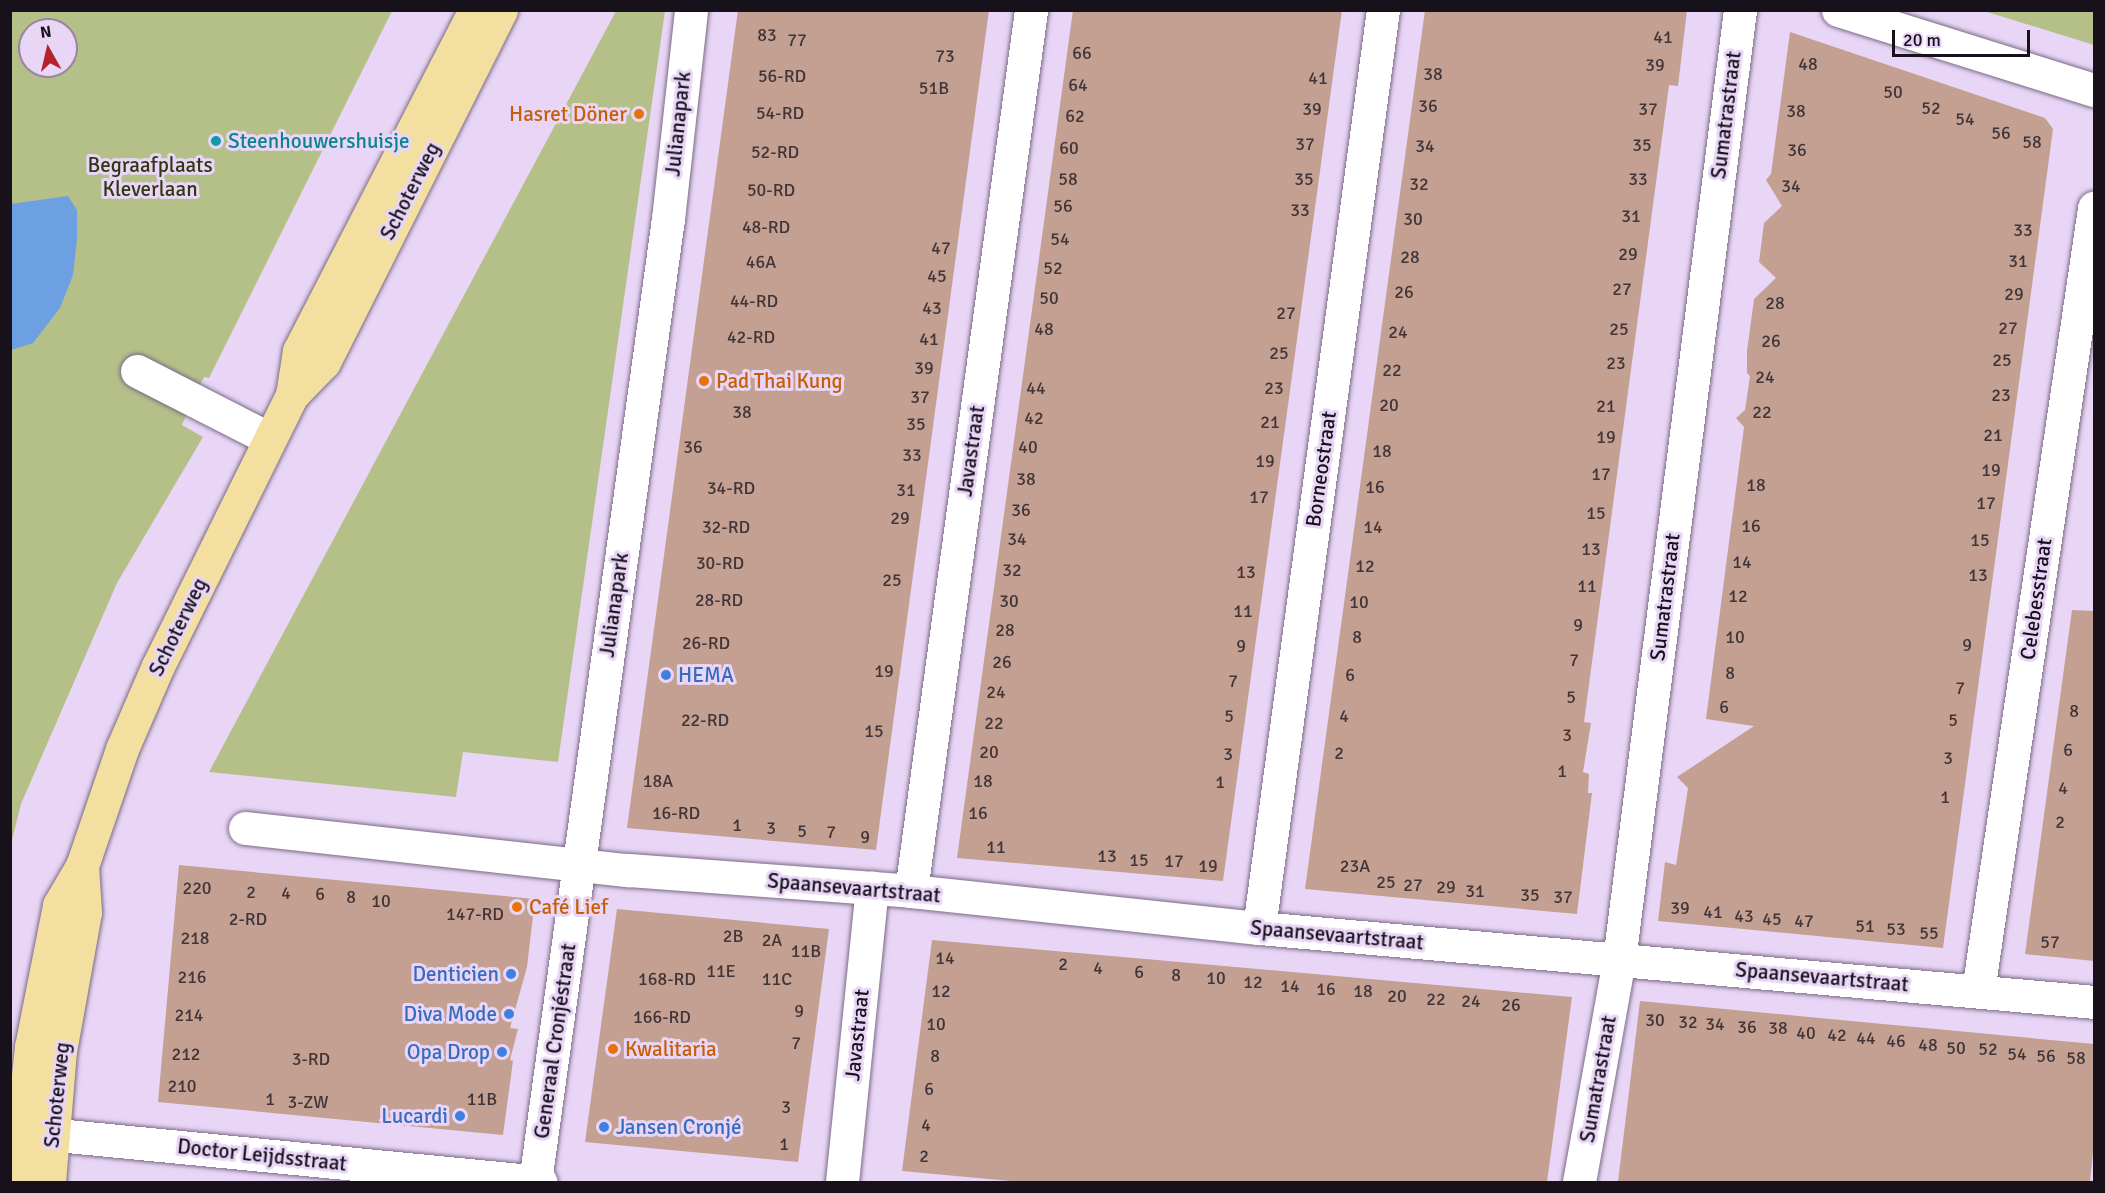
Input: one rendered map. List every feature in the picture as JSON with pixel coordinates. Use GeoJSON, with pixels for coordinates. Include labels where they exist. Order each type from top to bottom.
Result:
{"type":"FeatureCollection","features":[{"type":"Feature","properties":{"kind":"main road","name":"Schoterweg"},"geometry":{"type":"LineString","coordinates":[[17,1182],[20,1132],[32,1047],[59,905],[82,866],[122,749],[158,666],[292,395],[299,351],[475,10]]}},
{"type":"Feature","properties":{"kind":"main road","name":"Schoterweg"},"geometry":{"type":"LineString","coordinates":[[292,395],[324,362],[501,10]]}},
{"type":"Feature","properties":{"kind":"main road","name":"Schoterweg"},"geometry":{"type":"LineString","coordinates":[[49,1182],[60,1051],[85,912],[82,866]]}},
{"type":"Feature","properties":{"kind":"street","name":"Julianapark"},"geometry":{"type":"LineString","coordinates":[[581,865],[592,755],[668,219],[691,10]]}},
{"type":"Feature","properties":{"kind":"street","name":"Javastraat"},"geometry":{"type":"LineString","coordinates":[[911,891],[1031,10]]}},
{"type":"Feature","properties":{"kind":"street","name":"Borneostraat"},"geometry":{"type":"LineString","coordinates":[[1259,928],[1383,10]]}},
{"type":"Feature","properties":{"kind":"street","name":"Sumatrastraat"},"geometry":{"type":"LineString","coordinates":[[1579,1182],[1619,960],[1740,10]]}},
{"type":"Feature","properties":{"kind":"street"},"geometry":{"type":"LineString","coordinates":[[1838,10],[2094,90]]}},
{"type":"Feature","properties":{"kind":"street","name":"Celebesstraat"},"geometry":{"type":"LineString","coordinates":[[1978,991],[2094,208]]}},
{"type":"Feature","properties":{"kind":"street"},"geometry":{"type":"LineString","coordinates":[[136,371],[270,439]]}},
{"type":"Feature","properties":{"kind":"street"},"geometry":{"type":"LineString","coordinates":[[244,828],[581,865]]}},
{"type":"Feature","properties":{"kind":"street","name":"Spaansevaartstraat"},"geometry":{"type":"LineString","coordinates":[[581,865],[911,891],[1259,928],[2094,1002]]}},
{"type":"Feature","properties":{"kind":"street","name":"Generaal Cronjéstraat"},"geometry":{"type":"LineString","coordinates":[[535,1182],[581,865]]}},
{"type":"Feature","properties":{"kind":"street","name":"Javastraat"},"geometry":{"type":"LineString","coordinates":[[842,1182],[872,888]]}},
{"type":"Feature","properties":{"kind":"street","name":"Doctor Leijdsstraat"},"geometry":{"type":"LineString","coordinates":[[20,1132],[541,1182]]}},
{"type":"Feature","properties":{"kind":"green space","name":"Begraafplaats Kleverlaan"},"geometry":{"type":"Polygon","coordinates":[[[11,11],[392,11],[209,378],[204,377],[193,399],[182,425],[203,437],[117,583],[21,804],[11,844],[11,11]]]}},
{"type":"Feature","properties":{"kind":"green space"},"geometry":{"type":"Polygon","coordinates":[[[616,11],[665,11],[558,762],[463,752],[456,797],[209,772],[616,11]]]}},
{"type":"Feature","properties":{"kind":"green space"},"geometry":{"type":"Polygon","coordinates":[[[1984,11],[2094,11],[2094,45],[1984,11]]]}},
{"type":"Feature","properties":{"kind":"water"},"geometry":{"type":"Polygon","coordinates":[[[68,196],[77,210],[73,275],[60,308],[33,343],[11,350],[11,204],[68,196]]]}},
{"type":"Feature","properties":{"kind":"building"},"geometry":{"type":"Polygon","coordinates":[[[738,10],[989,10],[876,850],[627,828],[738,10]]]}},
{"type":"Feature","properties":{"kind":"building"},"geometry":{"type":"Polygon","coordinates":[[[1073,10],[1342,10],[1223,881],[957,858],[1073,10]]]}},
{"type":"Feature","properties":{"kind":"building"},"geometry":{"type":"Polygon","coordinates":[[[1425,10],[1687,10],[1678,86],[1669,85],[1584,722],[1591,723],[1583,772],[1589,774],[1588,793],[1592,793],[1577,914],[1305,889],[1425,10]]]}},
{"type":"Feature","properties":{"kind":"building"},"geometry":{"type":"Polygon","coordinates":[[[1790,32],[2045,118],[2053,129],[1943,948],[1658,921],[1665,862],[1676,865],[1688,788],[1677,777],[1754,726],[1706,719],[1744,427],[1736,418],[1745,410],[1750,376],[1747,373],[1747,351],[1754,299],[1776,278],[1759,262],[1764,223],[1782,206],[1766,180],[1771,174],[1790,32]]]}},
{"type":"Feature","properties":{"kind":"building"},"geometry":{"type":"Polygon","coordinates":[[[2072,610],[2094,611],[2094,961],[2025,954],[2072,610]]]}},
{"type":"Feature","properties":{"kind":"building"},"geometry":{"type":"Polygon","coordinates":[[[179,865],[535,899],[527,967],[510,1028],[518,1029],[510,1060],[513,1061],[503,1135],[158,1102],[179,865]]]}},
{"type":"Feature","properties":{"kind":"building"},"geometry":{"type":"Polygon","coordinates":[[[617,909],[829,929],[798,1162],[585,1142],[617,909]]]}},
{"type":"Feature","properties":{"kind":"building"},"geometry":{"type":"Polygon","coordinates":[[[932,940],[1572,997],[1547,1182],[1021,1182],[902,1171],[932,940]]]}},
{"type":"Feature","properties":{"kind":"building"},"geometry":{"type":"Polygon","coordinates":[[[1640,1001],[2094,1044],[2094,1141],[2090,1182],[1618,1182],[1640,1001]]]}},
{"type":"Feature","properties":{"kind":"place","name":"Hasret Döner"},"geometry":{"type":"Point","coordinates":[639,114]}},
{"type":"Feature","properties":{"kind":"place","name":"Steenhouwershuisje"},"geometry":{"type":"Point","coordinates":[216,141]}},
{"type":"Feature","properties":{"kind":"place","name":"Pad Thai Kung"},"geometry":{"type":"Point","coordinates":[704,381]}},
{"type":"Feature","properties":{"kind":"place","name":"HEMA"},"geometry":{"type":"Point","coordinates":[666,675]}},
{"type":"Feature","properties":{"kind":"place","name":"Café Lief"},"geometry":{"type":"Point","coordinates":[517,907]}},
{"type":"Feature","properties":{"kind":"place","name":"Denticien"},"geometry":{"type":"Point","coordinates":[511,974]}},
{"type":"Feature","properties":{"kind":"place","name":"Diva Mode"},"geometry":{"type":"Point","coordinates":[509,1014]}},
{"type":"Feature","properties":{"kind":"place","name":"Kwalitaria"},"geometry":{"type":"Point","coordinates":[613,1049]}},
{"type":"Feature","properties":{"kind":"place","name":"Opa Drop"},"geometry":{"type":"Point","coordinates":[502,1052]}},
{"type":"Feature","properties":{"kind":"place","name":"Lucardi"},"geometry":{"type":"Point","coordinates":[460,1116]}},
{"type":"Feature","properties":{"kind":"place","name":"Jansen Cronjé"},"geometry":{"type":"Point","coordinates":[604,1127]}}]}
